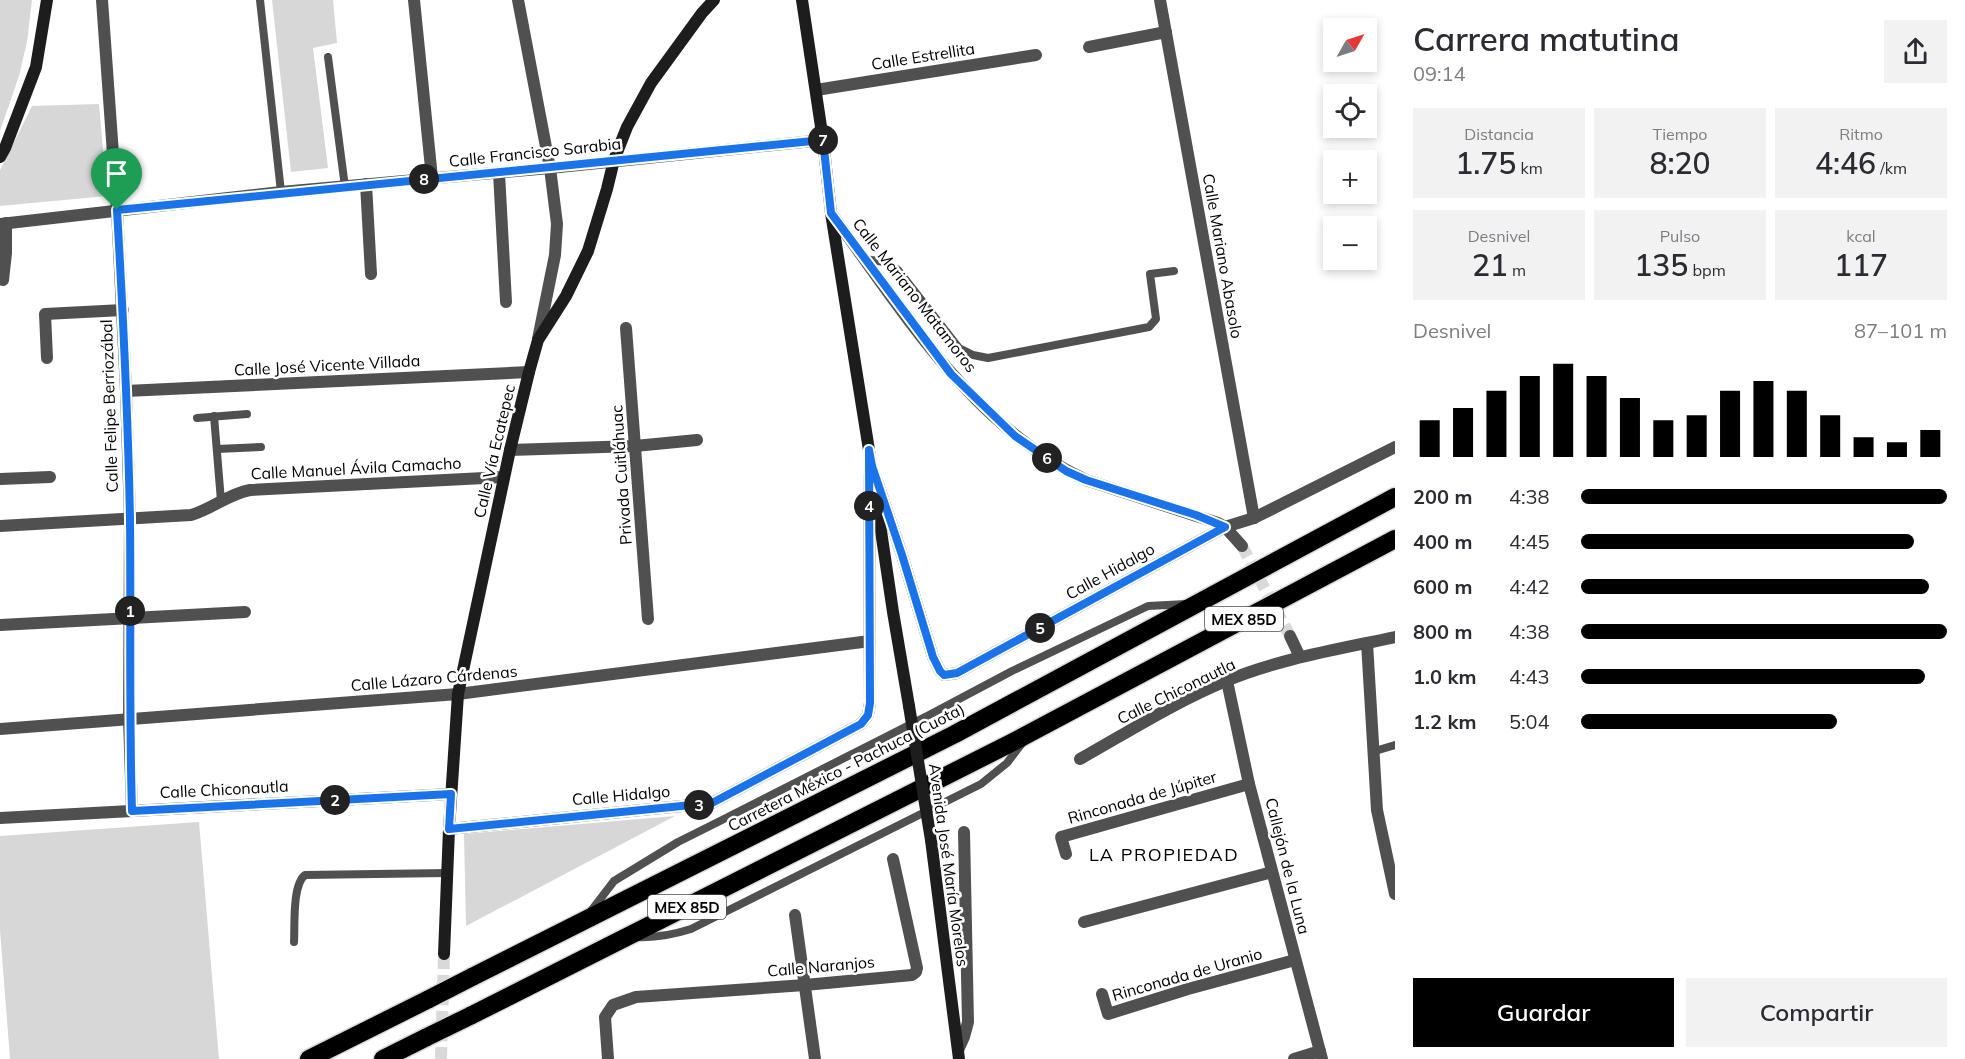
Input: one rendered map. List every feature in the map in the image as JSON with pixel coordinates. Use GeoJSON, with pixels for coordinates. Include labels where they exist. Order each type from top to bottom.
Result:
{"type":"FeatureCollection","features":[{"type":"Feature","properties":{"kind":"highway","name":"Carretera México - Pachuca (Cuota)"},"geometry":{"type":"LineString","coordinates":[[309,1059],[945,739],[1395,497]]}},
{"type":"Feature","properties":{"kind":"highway","name":"MEX 85D"},"geometry":{"type":"LineString","coordinates":[[383,1059],[1030,732],[1395,538]]}},
{"type":"Feature","properties":{"kind":"main road"},"geometry":{"type":"LineString","coordinates":[[0,157],[36,67],[47,0]]}},
{"type":"Feature","properties":{"kind":"main road","name":"Calle Vía Ecatepec"},"geometry":{"type":"LineString","coordinates":[[444,954],[458,694],[510,450],[538,340],[566,296],[588,251],[614,160],[627,127],[651,83],[714,0]]}},
{"type":"Feature","properties":{"kind":"main road","name":"Avenida José María Morelos"},"geometry":{"type":"LineString","coordinates":[[802,0],[823,140],[831,213],[931,840],[958,1054]]}},
{"type":"Feature","properties":{"kind":"street","name":"Calle Felipe Berriozábal"},"geometry":{"type":"LineString","coordinates":[[102,0],[117,210],[126,391],[130,519],[129,720],[132,811]]}},
{"type":"Feature","properties":{"kind":"street"},"geometry":{"type":"LineString","coordinates":[[414,0],[432,178]]}},
{"type":"Feature","properties":{"kind":"street"},"geometry":{"type":"LineString","coordinates":[[518,0],[550,168],[557,224],[555,255],[538,340]]}},
{"type":"Feature","properties":{"kind":"street","name":"Calle Mariano Abasolo"},"geometry":{"type":"LineString","coordinates":[[1161,0],[1254,518]]}},
{"type":"Feature","properties":{"kind":"street"},"geometry":{"type":"LineString","coordinates":[[1089,47],[1166,32]]}},
{"type":"Feature","properties":{"kind":"street","name":"Calle Estrellita"},"geometry":{"type":"LineString","coordinates":[[816,90],[1036,55]]}},
{"type":"Feature","properties":{"kind":"street","name":"Calle Francisco Sarabia"},"geometry":{"type":"LineString","coordinates":[[3,224],[281,192],[823,140]]}},
{"type":"Feature","properties":{"kind":"street"},"geometry":{"type":"LineString","coordinates":[[500,172],[506,302]]}},
{"type":"Feature","properties":{"kind":"street"},"geometry":{"type":"LineString","coordinates":[[366,184],[371,274]]}},
{"type":"Feature","properties":{"kind":"street","name":"Calle Mariano Matamoros"},"geometry":{"type":"LineString","coordinates":[[831,213],[951,374],[1015,436],[1066,471],[1086,480],[1196,515],[1225,527]]}},
{"type":"Feature","properties":{"kind":"street"},"geometry":{"type":"LineString","coordinates":[[3,224],[6,253],[3,280]]}},
{"type":"Feature","properties":{"kind":"street"},"geometry":{"type":"LineString","coordinates":[[47,358],[45,314],[123,310]]}},
{"type":"Feature","properties":{"kind":"street","name":"Privada Cuitláhuac"},"geometry":{"type":"LineString","coordinates":[[626,328],[648,619]]}},
{"type":"Feature","properties":{"kind":"street","name":"Calle José Vicente Villada"},"geometry":{"type":"LineString","coordinates":[[126,391],[529,372]]}},
{"type":"Feature","properties":{"kind":"street"},"geometry":{"type":"LineString","coordinates":[[510,450],[635,446],[697,440]]}},
{"type":"Feature","properties":{"kind":"street","name":"Calle Hidalgo"},"geometry":{"type":"LineString","coordinates":[[872,466],[933,657],[944,675],[957,673],[1225,527],[1254,518],[1395,447]]}},
{"type":"Feature","properties":{"kind":"street","name":"Calle Hidalgo"},"geometry":{"type":"LineString","coordinates":[[449,829],[712,803],[861,724],[868,715],[870,703],[869,450]]}},
{"type":"Feature","properties":{"kind":"street"},"geometry":{"type":"LineString","coordinates":[[0,479],[50,477]]}},
{"type":"Feature","properties":{"kind":"street","name":"Calle Manuel Ávila Camacho"},"geometry":{"type":"LineString","coordinates":[[0,526],[191,515],[205,511],[237,492],[250,490],[504,477]]}},
{"type":"Feature","properties":{"kind":"street"},"geometry":{"type":"LineString","coordinates":[[1225,527],[1242,546]]}},
{"type":"Feature","properties":{"kind":"street"},"geometry":{"type":"LineString","coordinates":[[0,625],[245,612]]}},
{"type":"Feature","properties":{"kind":"street"},"geometry":{"type":"LineString","coordinates":[[1290,636],[1300,657]]}},
{"type":"Feature","properties":{"kind":"street","name":"Calle Chiconautla"},"geometry":{"type":"LineString","coordinates":[[1080,759],[1227,681],[1300,657],[1395,637]]}},
{"type":"Feature","properties":{"kind":"street","name":"Calle Lázaro Cárdenas"},"geometry":{"type":"LineString","coordinates":[[0,729],[458,694],[870,641]]}},
{"type":"Feature","properties":{"kind":"street"},"geometry":{"type":"LineString","coordinates":[[1367,643],[1377,810],[1395,894]]}},
{"type":"Feature","properties":{"kind":"street","name":"Callejón de la Luna"},"geometry":{"type":"LineString","coordinates":[[1227,681],[1249,784],[1321,1055]]}},
{"type":"Feature","properties":{"kind":"street","name":"Rinconada de Júpiter"},"geometry":{"type":"LineString","coordinates":[[1066,854],[1060,837],[1249,784]]}},
{"type":"Feature","properties":{"kind":"street","name":"Calle Chiconautla"},"geometry":{"type":"LineString","coordinates":[[0,818],[451,794]]}},
{"type":"Feature","properties":{"kind":"street"},"geometry":{"type":"LineString","coordinates":[[958,1054],[968,1022],[964,832]]}},
{"type":"Feature","properties":{"kind":"street","name":"Calle Naranjos"},"geometry":{"type":"LineString","coordinates":[[608,1059],[605,1017],[613,1005],[636,997],[912,975],[917,968],[893,859]]}},
{"type":"Feature","properties":{"kind":"street"},"geometry":{"type":"LineString","coordinates":[[1084,922],[1272,872]]}},
{"type":"Feature","properties":{"kind":"street"},"geometry":{"type":"LineString","coordinates":[[795,915],[815,1059]]}},
{"type":"Feature","properties":{"kind":"street","name":"Rinconada de Uranio"},"geometry":{"type":"LineString","coordinates":[[1102,994],[1108,1014],[1294,960]]}},
{"type":"Feature","properties":{"kind":"street"},"geometry":{"type":"LineString","coordinates":[[1294,1059],[1321,1055]]}},
{"type":"Feature","properties":{"kind":"lane"},"geometry":{"type":"LineString","coordinates":[[260,0],[281,192]]}},
{"type":"Feature","properties":{"kind":"lane"},"geometry":{"type":"LineString","coordinates":[[328,57],[345,187]]}},
{"type":"Feature","properties":{"kind":"lane"},"geometry":{"type":"LineString","coordinates":[[865,259],[884,262],[898,270],[959,348],[988,358],[1149,327],[1156,319],[1150,274],[1174,271]]}},
{"type":"Feature","properties":{"kind":"lane"},"geometry":{"type":"LineString","coordinates":[[197,418],[247,414]]}},
{"type":"Feature","properties":{"kind":"lane"},"geometry":{"type":"LineString","coordinates":[[214,416],[221,501]]}},
{"type":"Feature","properties":{"kind":"lane"},"geometry":{"type":"LineString","coordinates":[[217,449],[261,447]]}},
{"type":"Feature","properties":{"kind":"lane"},"geometry":{"type":"LineString","coordinates":[[583,921],[614,881],[678,842],[929,715],[1011,670],[1149,606],[1199,603]]}},
{"type":"Feature","properties":{"kind":"lane"},"geometry":{"type":"LineString","coordinates":[[1375,751],[1395,745]]}},
{"type":"Feature","properties":{"kind":"lane"},"geometry":{"type":"LineString","coordinates":[[294,942],[297,888],[300,879],[305,875],[447,873]]}},
{"type":"Feature","properties":{"kind":"shaded area"},"geometry":{"type":"Polygon","coordinates":[[[0,0],[32,0],[27,42],[19,76],[0,131],[0,0]]]}},
{"type":"Feature","properties":{"kind":"shaded area"},"geometry":{"type":"Polygon","coordinates":[[[272,0],[333,0],[337,43],[313,48],[328,168],[291,172],[272,0]]]}},
{"type":"Feature","properties":{"kind":"shaded area"},"geometry":{"type":"Polygon","coordinates":[[[99,104],[107,196],[0,206],[0,170],[32,106],[99,104]]]}},
{"type":"Feature","properties":{"kind":"shaded area"},"geometry":{"type":"Polygon","coordinates":[[[675,816],[466,926],[464,834],[675,816]]]}},
{"type":"Feature","properties":{"kind":"shaded area"},"geometry":{"type":"Polygon","coordinates":[[[199,822],[219,1059],[10,1059],[0,930],[0,836],[199,822]]]}},
{"type":"Feature","properties":{"kind":"tunnel"},"geometry":{"type":"LineString","coordinates":[[1242,546],[1290,636]]}},
{"type":"Feature","properties":{"kind":"tunnel"},"geometry":{"type":"LineString","coordinates":[[441,1059],[444,954]]}},
{"type":"Feature","properties":{"kind":"district","name":"LA PROPIEDAD"},"geometry":{"type":"Point","coordinates":[1164,854]}},
{"type":"Feature","properties":{"kind":"route"},"geometry":{"type":"LineString","coordinates":[[823,140],[831,213],[951,374],[1015,436],[1066,471],[1086,480],[1196,515],[1225,527],[957,673],[944,675],[933,657],[872,466],[869,450],[870,703],[868,715],[861,724],[712,803],[449,829],[451,794],[132,811],[129,720],[130,519],[117,210],[823,140]]}}]}
